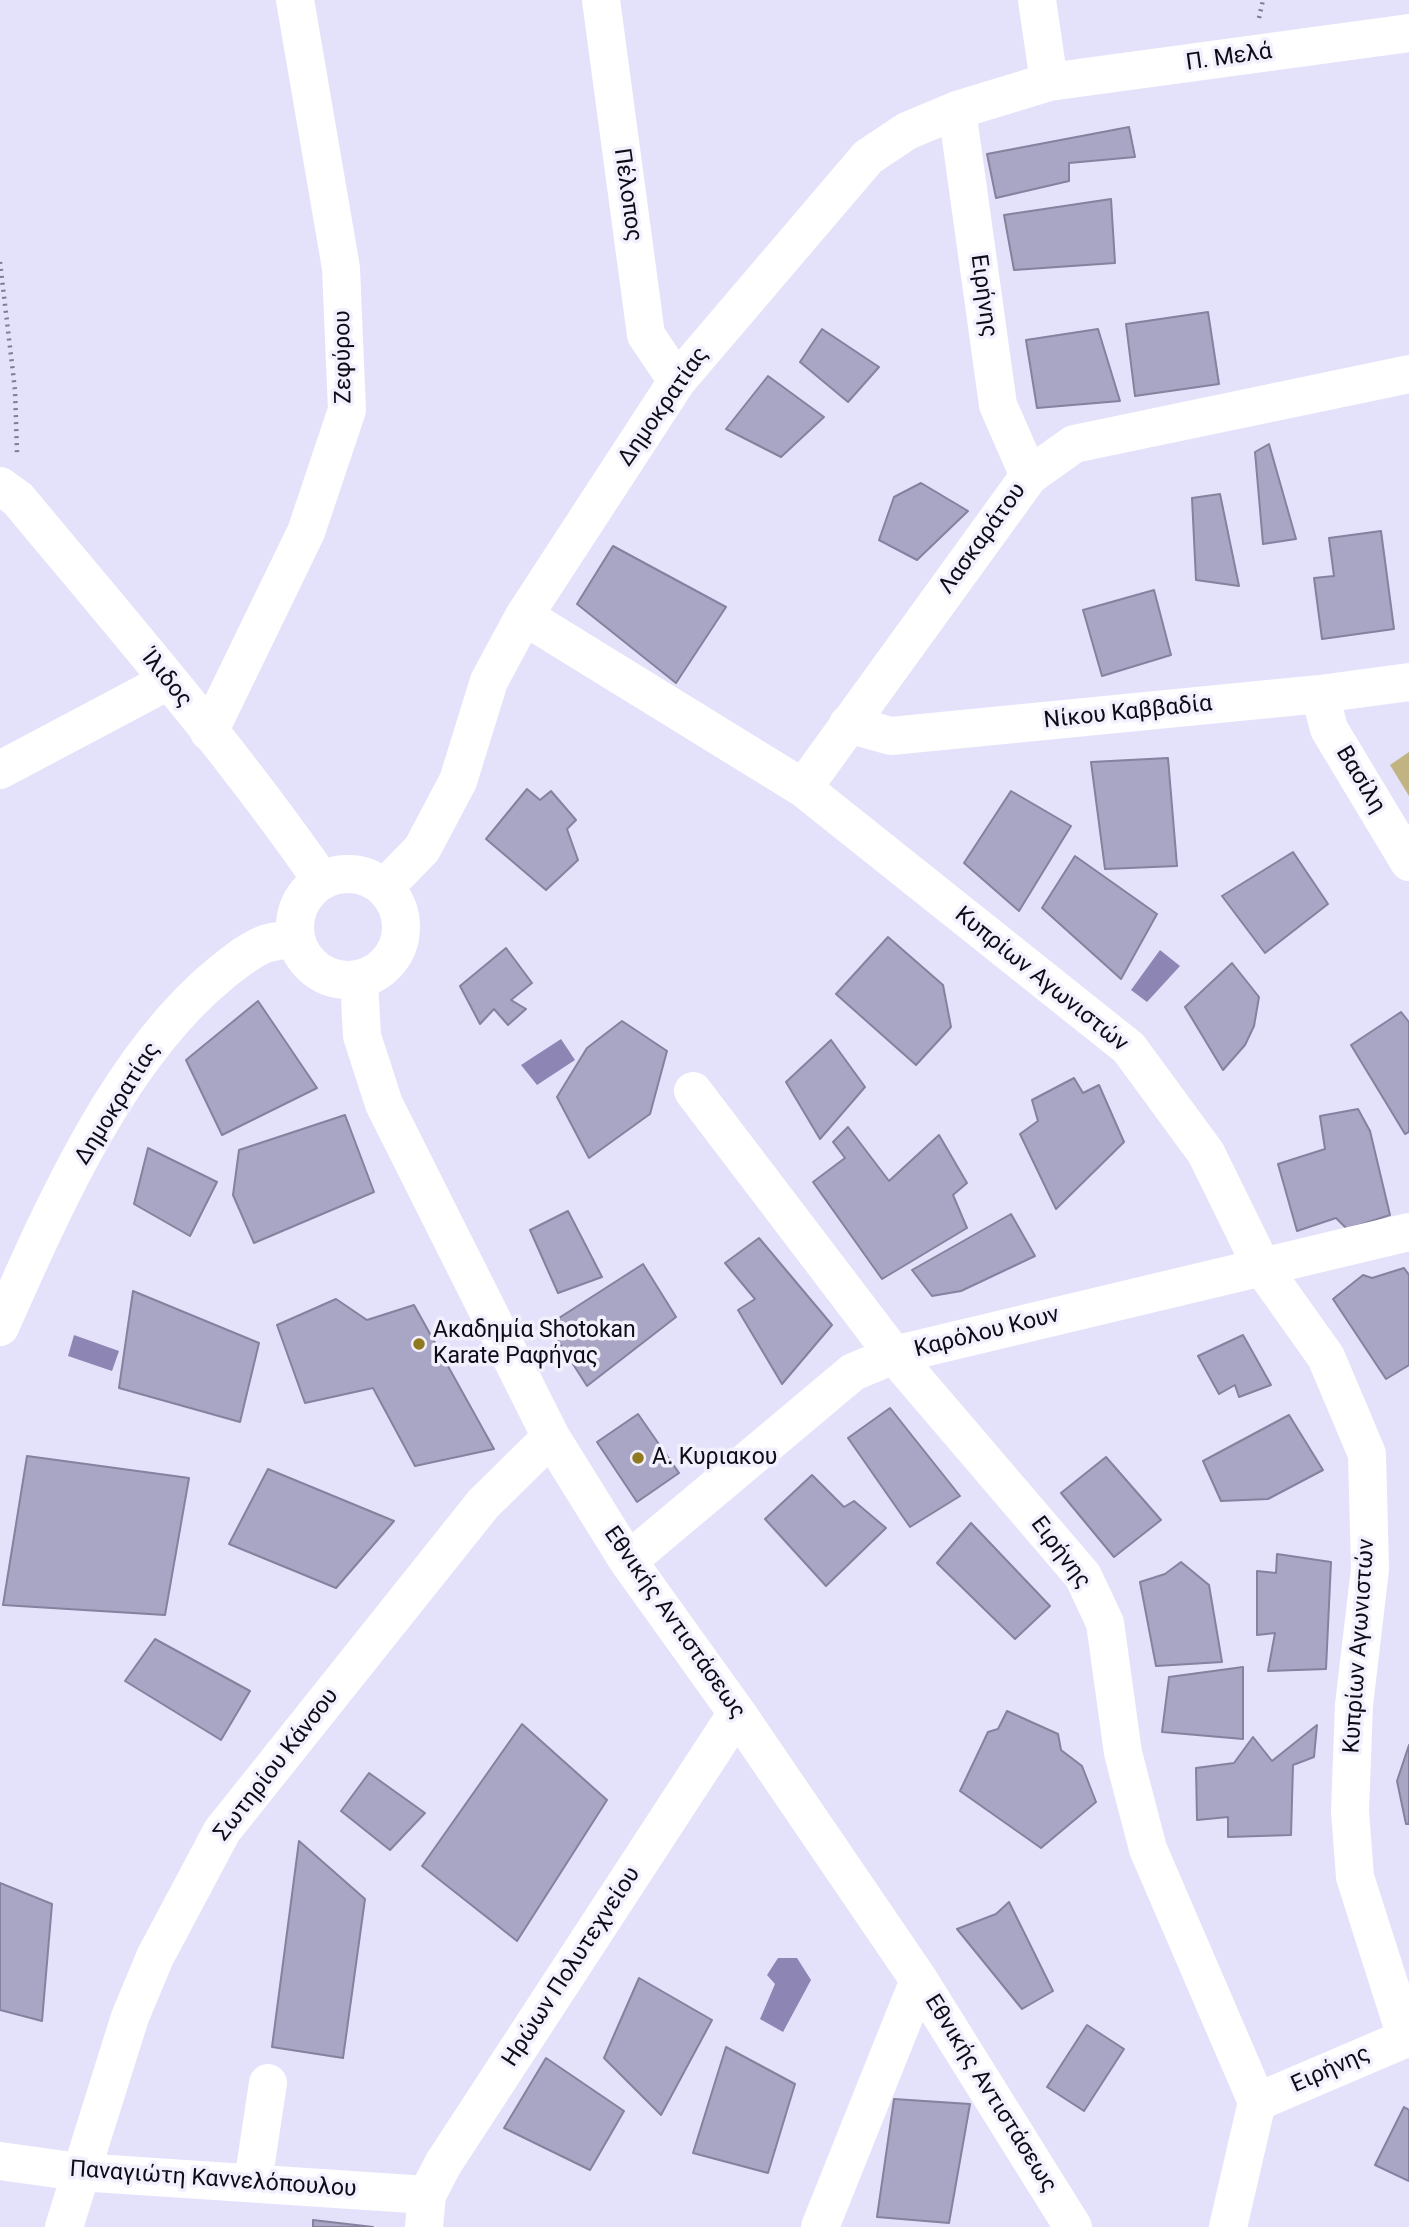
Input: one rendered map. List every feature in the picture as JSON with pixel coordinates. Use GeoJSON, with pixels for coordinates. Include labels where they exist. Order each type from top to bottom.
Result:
{"type":"FeatureCollection","features":[{"type":"Feature","properties":{"kind":"street","name":"Ζεφύρου"},"geometry":{"type":"LineString","coordinates":[[209,732],[306,532],[346,410],[341,268],[295,0]]}},
{"type":"Feature","properties":{"kind":"street","name":"Πέλοπος"},"geometry":{"type":"LineString","coordinates":[[601,0],[646,335],[677,381]]}},
{"type":"Feature","properties":{"kind":"street"},"geometry":{"type":"LineString","coordinates":[[1037,0],[1049,82]]}},
{"type":"Feature","properties":{"kind":"street","name":"Π. Μελά"},"geometry":{"type":"LineString","coordinates":[[1049,82],[1409,33]]}},
{"type":"Feature","properties":{"kind":"street","name":"Δημοκρατίας"},"geometry":{"type":"LineString","coordinates":[[384,888],[422,849],[458,781],[489,681],[524,616],[677,381],[868,157],[907,131],[957,110],[1049,82]]}},
{"type":"Feature","properties":{"kind":"street","name":"Ειρήνης"},"geometry":{"type":"LineString","coordinates":[[957,110],[998,405],[1029,476]]}},
{"type":"Feature","properties":{"kind":"street","name":"Λασκαράτου"},"geometry":{"type":"LineString","coordinates":[[803,788],[1029,476],[1074,444],[1409,374]]}},
{"type":"Feature","properties":{"kind":"street","name":"Ίλιδος"},"geometry":{"type":"LineString","coordinates":[[9,493],[168,681],[272,810],[322,881]]}},
{"type":"Feature","properties":{"kind":"street","name":"Κυπρίων Αγωνιστών"},"geometry":{"type":"LineString","coordinates":[[524,616],[803,788],[1129,1048],[1206,1153],[1262,1267],[1326,1357],[1367,1454],[1370,1569],[1353,1705],[1350,1811],[1355,1877],[1407,2037]]}},
{"type":"Feature","properties":{"kind":"street"},"geometry":{"type":"LineString","coordinates":[[0,769],[168,681]]}},
{"type":"Feature","properties":{"kind":"street","name":"Νίκου Καββαδία"},"geometry":{"type":"LineString","coordinates":[[848,724],[891,736],[1320,694],[1409,682]]}},
{"type":"Feature","properties":{"kind":"street","name":"Βασίλη"},"geometry":{"type":"LineString","coordinates":[[1320,694],[1329,729],[1409,862]]}},
{"type":"Feature","properties":{"kind":"street"},"geometry":{"type":"LineString","coordinates":[[354,874],[384,888],[395,901],[401,933],[387,963],[375,973],[359,979],[327,975],[302,954],[296,938],[300,906],[322,881],[354,874]]}},
{"type":"Feature","properties":{"kind":"street","name":"Δημοκρατίας"},"geometry":{"type":"LineString","coordinates":[[0,1327],[89,1146],[126,1084],[169,1025],[209,983],[238,959],[264,944],[296,938]]}},
{"type":"Feature","properties":{"kind":"street","name":"Εθνικής Αντιστάσεως"},"geometry":{"type":"LineString","coordinates":[[359,979],[362,1035],[384,1104],[551,1437],[628,1561],[737,1713],[919,1980],[1073,2227]]}},
{"type":"Feature","properties":{"kind":"street","name":"Ειρήνης"},"geometry":{"type":"LineString","coordinates":[[694,1091],[894,1355],[1083,1576],[1105,1623],[1123,1753],[1148,1849],[1257,2102],[1407,2037]]}},
{"type":"Feature","properties":{"kind":"street","name":"Καρόλου Κουν"},"geometry":{"type":"LineString","coordinates":[[628,1561],[853,1372],[894,1355],[1409,1232]]}},
{"type":"Feature","properties":{"kind":"street","name":"Σωτηρίου Κάνσου"},"geometry":{"type":"LineString","coordinates":[[64,2227],[79,2172],[130,2017],[155,1957],[222,1831],[483,1504],[551,1437]]}},
{"type":"Feature","properties":{"kind":"street","name":"Ηρώων Πολυτεχνείου"},"geometry":{"type":"LineString","coordinates":[[426,2211],[443,2164],[737,1713]]}},
{"type":"Feature","properties":{"kind":"street"},"geometry":{"type":"LineString","coordinates":[[820,2227],[919,1980]]}},
{"type":"Feature","properties":{"kind":"street"},"geometry":{"type":"LineString","coordinates":[[253,2182],[268,2083]]}},
{"type":"Feature","properties":{"kind":"street"},"geometry":{"type":"LineString","coordinates":[[1228,2227],[1257,2102]]}},
{"type":"Feature","properties":{"kind":"street","name":"Παναγιώτη Καννελόπουλου"},"geometry":{"type":"LineString","coordinates":[[0,2161],[79,2172],[253,2182],[426,2211]]}},
{"type":"Feature","properties":{"kind":"path"},"geometry":{"type":"LineString","coordinates":[[0,262],[15,390],[9,493]]}},
{"type":"Feature","properties":{"kind":"shaded area"},"geometry":{"type":"Polygon","coordinates":[[[1409,752],[1409,796],[1390,765],[1409,752]]]}},
{"type":"Feature","properties":{"kind":"shaded area"},"geometry":{"type":"Polygon","coordinates":[[[1160,950],[1180,966],[1147,1002],[1131,990],[1160,950]]]}},
{"type":"Feature","properties":{"kind":"shaded area"},"geometry":{"type":"Polygon","coordinates":[[[561,1039],[575,1060],[537,1085],[521,1065],[561,1039]]]}},
{"type":"Feature","properties":{"kind":"shaded area"},"geometry":{"type":"Polygon","coordinates":[[[74,1335],[119,1351],[112,1371],[68,1356],[74,1335]]]}},
{"type":"Feature","properties":{"kind":"shaded area"},"geometry":{"type":"Polygon","coordinates":[[[778,1958],[797,1958],[811,1980],[783,2032],[760,2019],[775,1984],[767,1975],[778,1958]]]}},
{"type":"Feature","properties":{"kind":"building"},"geometry":{"type":"Polygon","coordinates":[[[1129,127],[1135,157],[1069,163],[1069,181],[996,198],[987,154],[1129,127]]]}},
{"type":"Feature","properties":{"kind":"building"},"geometry":{"type":"Polygon","coordinates":[[[1111,199],[1115,263],[1014,270],[1004,215],[1111,199]]]}},
{"type":"Feature","properties":{"kind":"building"},"geometry":{"type":"Polygon","coordinates":[[[1208,312],[1219,384],[1135,396],[1126,324],[1208,312]]]}},
{"type":"Feature","properties":{"kind":"building"},"geometry":{"type":"Polygon","coordinates":[[[822,329],[879,367],[848,402],[800,362],[822,329]]]}},
{"type":"Feature","properties":{"kind":"building"},"geometry":{"type":"Polygon","coordinates":[[[1098,329],[1120,401],[1037,408],[1026,340],[1098,329]]]}},
{"type":"Feature","properties":{"kind":"building"},"geometry":{"type":"Polygon","coordinates":[[[768,376],[824,417],[781,457],[726,429],[768,376]]]}},
{"type":"Feature","properties":{"kind":"building"},"geometry":{"type":"Polygon","coordinates":[[[1269,444],[1296,539],[1263,544],[1255,452],[1269,444]]]}},
{"type":"Feature","properties":{"kind":"building"},"geometry":{"type":"Polygon","coordinates":[[[921,483],[968,511],[917,560],[879,540],[894,497],[921,483]]]}},
{"type":"Feature","properties":{"kind":"building"},"geometry":{"type":"Polygon","coordinates":[[[1220,494],[1239,586],[1196,580],[1192,498],[1220,494]]]}},
{"type":"Feature","properties":{"kind":"building"},"geometry":{"type":"Polygon","coordinates":[[[1381,531],[1394,629],[1322,639],[1314,578],[1334,576],[1329,538],[1381,531]]]}},
{"type":"Feature","properties":{"kind":"building"},"geometry":{"type":"Polygon","coordinates":[[[613,546],[726,607],[676,683],[577,604],[613,546]]]}},
{"type":"Feature","properties":{"kind":"building"},"geometry":{"type":"Polygon","coordinates":[[[1154,590],[1171,655],[1102,676],[1083,610],[1154,590]]]}},
{"type":"Feature","properties":{"kind":"building"},"geometry":{"type":"Polygon","coordinates":[[[1168,758],[1177,866],[1105,869],[1091,762],[1168,758]]]}},
{"type":"Feature","properties":{"kind":"building"},"geometry":{"type":"Polygon","coordinates":[[[527,789],[540,800],[551,791],[576,820],[567,829],[578,860],[546,890],[486,839],[527,789]]]}},
{"type":"Feature","properties":{"kind":"building"},"geometry":{"type":"Polygon","coordinates":[[[1011,791],[1071,826],[1019,911],[964,863],[1011,791]]]}},
{"type":"Feature","properties":{"kind":"building"},"geometry":{"type":"Polygon","coordinates":[[[1293,852],[1328,904],[1265,953],[1222,896],[1293,852]]]}},
{"type":"Feature","properties":{"kind":"building"},"geometry":{"type":"Polygon","coordinates":[[[1075,856],[1157,914],[1121,979],[1042,908],[1075,856]]]}},
{"type":"Feature","properties":{"kind":"building"},"geometry":{"type":"Polygon","coordinates":[[[888,937],[943,985],[951,1027],[916,1065],[836,994],[888,937]]]}},
{"type":"Feature","properties":{"kind":"building"},"geometry":{"type":"Polygon","coordinates":[[[506,948],[532,983],[511,1000],[526,1009],[508,1025],[494,1009],[480,1024],[460,986],[506,948]]]}},
{"type":"Feature","properties":{"kind":"building"},"geometry":{"type":"Polygon","coordinates":[[[1232,963],[1259,997],[1254,1026],[1245,1045],[1223,1070],[1185,1007],[1232,963]]]}},
{"type":"Feature","properties":{"kind":"building"},"geometry":{"type":"Polygon","coordinates":[[[258,1001],[317,1088],[222,1135],[186,1060],[258,1001]]]}},
{"type":"Feature","properties":{"kind":"building"},"geometry":{"type":"Polygon","coordinates":[[[1401,1012],[1409,1022],[1409,1132],[1405,1134],[1351,1045],[1401,1012]]]}},
{"type":"Feature","properties":{"kind":"building"},"geometry":{"type":"Polygon","coordinates":[[[622,1021],[667,1051],[650,1114],[589,1158],[557,1097],[587,1048],[622,1021]]]}},
{"type":"Feature","properties":{"kind":"building"},"geometry":{"type":"Polygon","coordinates":[[[831,1040],[865,1087],[820,1139],[786,1082],[831,1040]]]}},
{"type":"Feature","properties":{"kind":"building"},"geometry":{"type":"Polygon","coordinates":[[[1074,1078],[1083,1093],[1099,1085],[1124,1142],[1056,1209],[1020,1134],[1038,1121],[1032,1100],[1074,1078]]]}},
{"type":"Feature","properties":{"kind":"building"},"geometry":{"type":"Polygon","coordinates":[[[1358,1109],[1370,1131],[1390,1215],[1347,1229],[1336,1218],[1297,1231],[1278,1164],[1325,1149],[1320,1116],[1358,1109]]]}},
{"type":"Feature","properties":{"kind":"building"},"geometry":{"type":"Polygon","coordinates":[[[345,1115],[374,1192],[254,1243],[233,1195],[239,1150],[345,1115]]]}},
{"type":"Feature","properties":{"kind":"building"},"geometry":{"type":"Polygon","coordinates":[[[848,1127],[889,1181],[939,1135],[967,1183],[953,1195],[967,1228],[882,1279],[813,1182],[845,1158],[833,1142],[848,1127]]]}},
{"type":"Feature","properties":{"kind":"building"},"geometry":{"type":"Polygon","coordinates":[[[148,1148],[217,1182],[190,1236],[134,1204],[148,1148]]]}},
{"type":"Feature","properties":{"kind":"building"},"geometry":{"type":"Polygon","coordinates":[[[568,1211],[602,1277],[558,1293],[530,1230],[568,1211]]]}},
{"type":"Feature","properties":{"kind":"building"},"geometry":{"type":"Polygon","coordinates":[[[1011,1214],[1035,1256],[961,1291],[932,1296],[912,1270],[1011,1214]]]}},
{"type":"Feature","properties":{"kind":"building"},"geometry":{"type":"Polygon","coordinates":[[[759,1238],[832,1325],[782,1384],[738,1310],[755,1299],[725,1263],[759,1238]]]}},
{"type":"Feature","properties":{"kind":"building"},"geometry":{"type":"Polygon","coordinates":[[[643,1264],[676,1317],[587,1386],[548,1325],[643,1264]]]}},
{"type":"Feature","properties":{"kind":"building"},"geometry":{"type":"Polygon","coordinates":[[[1404,1268],[1409,1275],[1409,1365],[1386,1379],[1333,1299],[1363,1275],[1372,1278],[1404,1268]]]}},
{"type":"Feature","properties":{"kind":"building"},"geometry":{"type":"Polygon","coordinates":[[[133,1291],[259,1343],[240,1422],[119,1388],[133,1291]]]}},
{"type":"Feature","properties":{"kind":"building"},"geometry":{"type":"Polygon","coordinates":[[[336,1299],[367,1320],[414,1305],[494,1449],[415,1466],[373,1388],[305,1403],[277,1325],[336,1299]]]}},
{"type":"Feature","properties":{"kind":"building"},"geometry":{"type":"Polygon","coordinates":[[[1243,1335],[1271,1385],[1239,1397],[1235,1385],[1219,1394],[1198,1356],[1243,1335]]]}},
{"type":"Feature","properties":{"kind":"building"},"geometry":{"type":"Polygon","coordinates":[[[890,1408],[960,1496],[910,1527],[848,1438],[890,1408]]]}},
{"type":"Feature","properties":{"kind":"building","name":"Α. Κυριακου"},"geometry":{"type":"Polygon","coordinates":[[[638,1414],[679,1473],[637,1502],[597,1442],[638,1414]]]}},
{"type":"Feature","properties":{"kind":"building"},"geometry":{"type":"Polygon","coordinates":[[[1289,1415],[1323,1470],[1268,1499],[1221,1501],[1203,1461],[1289,1415]]]}},
{"type":"Feature","properties":{"kind":"building"},"geometry":{"type":"Polygon","coordinates":[[[27,1456],[189,1478],[165,1615],[3,1605],[27,1456]]]}},
{"type":"Feature","properties":{"kind":"building"},"geometry":{"type":"Polygon","coordinates":[[[1106,1457],[1161,1520],[1114,1557],[1061,1493],[1106,1457]]]}},
{"type":"Feature","properties":{"kind":"building"},"geometry":{"type":"Polygon","coordinates":[[[268,1469],[394,1521],[336,1588],[229,1544],[268,1469]]]}},
{"type":"Feature","properties":{"kind":"building"},"geometry":{"type":"Polygon","coordinates":[[[812,1475],[844,1507],[854,1501],[886,1528],[826,1586],[765,1519],[812,1475]]]}},
{"type":"Feature","properties":{"kind":"building"},"geometry":{"type":"Polygon","coordinates":[[[971,1523],[1050,1606],[1015,1639],[937,1563],[971,1523]]]}},
{"type":"Feature","properties":{"kind":"building"},"geometry":{"type":"Polygon","coordinates":[[[1277,1554],[1331,1562],[1326,1669],[1268,1671],[1275,1633],[1257,1635],[1257,1571],[1276,1573],[1277,1554]]]}},
{"type":"Feature","properties":{"kind":"building"},"geometry":{"type":"Polygon","coordinates":[[[1181,1562],[1209,1585],[1222,1662],[1156,1666],[1140,1582],[1165,1574],[1181,1562]]]}},
{"type":"Feature","properties":{"kind":"building"},"geometry":{"type":"Polygon","coordinates":[[[155,1639],[250,1691],[221,1740],[125,1681],[155,1639]]]}},
{"type":"Feature","properties":{"kind":"building"},"geometry":{"type":"Polygon","coordinates":[[[1243,1667],[1243,1739],[1162,1732],[1169,1677],[1243,1667]]]}},
{"type":"Feature","properties":{"kind":"building"},"geometry":{"type":"Polygon","coordinates":[[[1007,1711],[1058,1734],[1061,1750],[1082,1766],[1096,1802],[1041,1848],[960,1791],[988,1732],[998,1729],[1007,1711]]]}},
{"type":"Feature","properties":{"kind":"building"},"geometry":{"type":"Polygon","coordinates":[[[522,1724],[607,1800],[517,1941],[422,1866],[522,1724]]]}},
{"type":"Feature","properties":{"kind":"building"},"geometry":{"type":"Polygon","coordinates":[[[1317,1725],[1314,1757],[1293,1765],[1291,1835],[1228,1837],[1228,1817],[1197,1820],[1196,1768],[1234,1763],[1253,1737],[1272,1761],[1317,1725]]]}},
{"type":"Feature","properties":{"kind":"building"},"geometry":{"type":"Polygon","coordinates":[[[1409,1745],[1409,1824],[1406,1824],[1397,1781],[1409,1745]]]}},
{"type":"Feature","properties":{"kind":"building"},"geometry":{"type":"Polygon","coordinates":[[[369,1773],[425,1813],[390,1850],[341,1811],[369,1773]]]}},
{"type":"Feature","properties":{"kind":"building"},"geometry":{"type":"Polygon","coordinates":[[[299,1841],[365,1899],[343,2058],[272,2047],[299,1841]]]}},
{"type":"Feature","properties":{"kind":"building"},"geometry":{"type":"Polygon","coordinates":[[[0,1883],[52,1904],[42,2021],[0,2010],[0,1883]]]}},
{"type":"Feature","properties":{"kind":"building"},"geometry":{"type":"Polygon","coordinates":[[[1009,1902],[1053,1991],[1022,2009],[957,1929],[996,1914],[1009,1902]]]}},
{"type":"Feature","properties":{"kind":"building"},"geometry":{"type":"Polygon","coordinates":[[[639,1978],[712,2020],[661,2115],[604,2058],[639,1978]]]}},
{"type":"Feature","properties":{"kind":"building"},"geometry":{"type":"Polygon","coordinates":[[[1087,2025],[1124,2049],[1084,2111],[1047,2087],[1087,2025]]]}},
{"type":"Feature","properties":{"kind":"building"},"geometry":{"type":"Polygon","coordinates":[[[726,2047],[795,2084],[768,2173],[693,2153],[726,2047]]]}},
{"type":"Feature","properties":{"kind":"building"},"geometry":{"type":"Polygon","coordinates":[[[546,2058],[624,2111],[590,2170],[504,2128],[546,2058]]]}},
{"type":"Feature","properties":{"kind":"building"},"geometry":{"type":"Polygon","coordinates":[[[894,2099],[970,2104],[949,2223],[877,2217],[894,2099]]]}},
{"type":"Feature","properties":{"kind":"building"},"geometry":{"type":"Polygon","coordinates":[[[1404,2107],[1409,2110],[1409,2181],[1375,2165],[1404,2107]]]}},
{"type":"Feature","properties":{"kind":"building"},"geometry":{"type":"Polygon","coordinates":[[[313,2220],[373,2227],[313,2227],[313,2220]]]}},
{"type":"Feature","properties":{"kind":"place","name":"Ακαδημία Shotokan Karate Ραφήνας"},"geometry":{"type":"Point","coordinates":[419,1344]}},
{"type":"Feature","properties":{"kind":"place","name":"Α. Κυριακου"},"geometry":{"type":"Point","coordinates":[638,1458]}}]}
